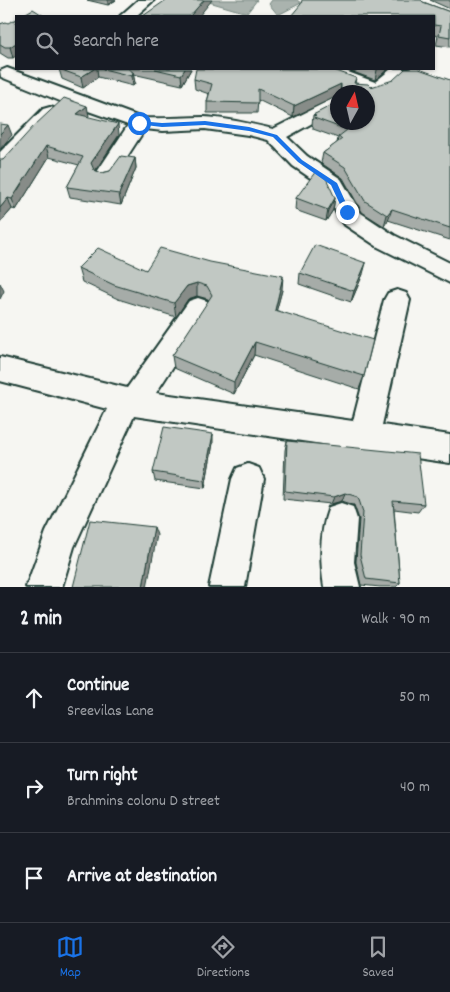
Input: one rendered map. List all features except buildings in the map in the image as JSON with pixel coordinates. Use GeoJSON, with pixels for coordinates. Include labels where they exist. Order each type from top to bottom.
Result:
{"type":"FeatureCollection","features":[{"type":"Feature","properties":{"kind":"street"},"geometry":{"type":"LineString","coordinates":[[128,15],[147,0]]}},
{"type":"Feature","properties":{"kind":"street"},"geometry":{"type":"LineString","coordinates":[[327,70],[357,85]]}},
{"type":"Feature","properties":{"kind":"street"},"geometry":{"type":"LineString","coordinates":[[375,89],[391,82],[399,70]]}},
{"type":"Feature","properties":{"kind":"street"},"geometry":{"type":"LineString","coordinates":[[9,72],[66,97],[139,123],[162,125],[205,123],[249,129],[275,136],[300,161],[334,184],[352,219],[386,241],[450,274]]}},
{"type":"Feature","properties":{"kind":"street"},"geometry":{"type":"LineString","coordinates":[[0,164],[29,132],[66,97]]}},
{"type":"Feature","properties":{"kind":"street"},"geometry":{"type":"LineString","coordinates":[[275,136],[330,105]]}},
{"type":"Feature","properties":{"kind":"street"},"geometry":{"type":"LineString","coordinates":[[105,175],[139,123]]}},
{"type":"Feature","properties":{"kind":"street"},"geometry":{"type":"LineString","coordinates":[[364,436],[397,300]]}},
{"type":"Feature","properties":{"kind":"street"},"geometry":{"type":"LineString","coordinates":[[44,587],[58,544],[130,402],[198,308]]}},
{"type":"Feature","properties":{"kind":"street"},"geometry":{"type":"LineString","coordinates":[[0,369],[130,402],[450,449]]}},
{"type":"Feature","properties":{"kind":"street"},"geometry":{"type":"LineString","coordinates":[[226,587],[248,479]]}},
{"type":"Feature","properties":{"kind":"street"},"geometry":{"type":"LineString","coordinates":[[341,519],[337,562],[342,587]]}},
{"type":"Feature","properties":{"kind":"shaded area"},"geometry":{"type":"Polygon","coordinates":[[[202,0],[257,0],[247,13],[202,0]]]}},
{"type":"Feature","properties":{"kind":"shaded area"},"geometry":{"type":"Polygon","coordinates":[[[272,0],[297,0],[301,3],[278,15],[269,4],[272,0]]]}},
{"type":"Feature","properties":{"kind":"route"},"geometry":{"type":"LineString","coordinates":[[139,123],[162,125],[205,123],[249,129],[275,136],[300,161],[334,184],[347,212]]}}]}
